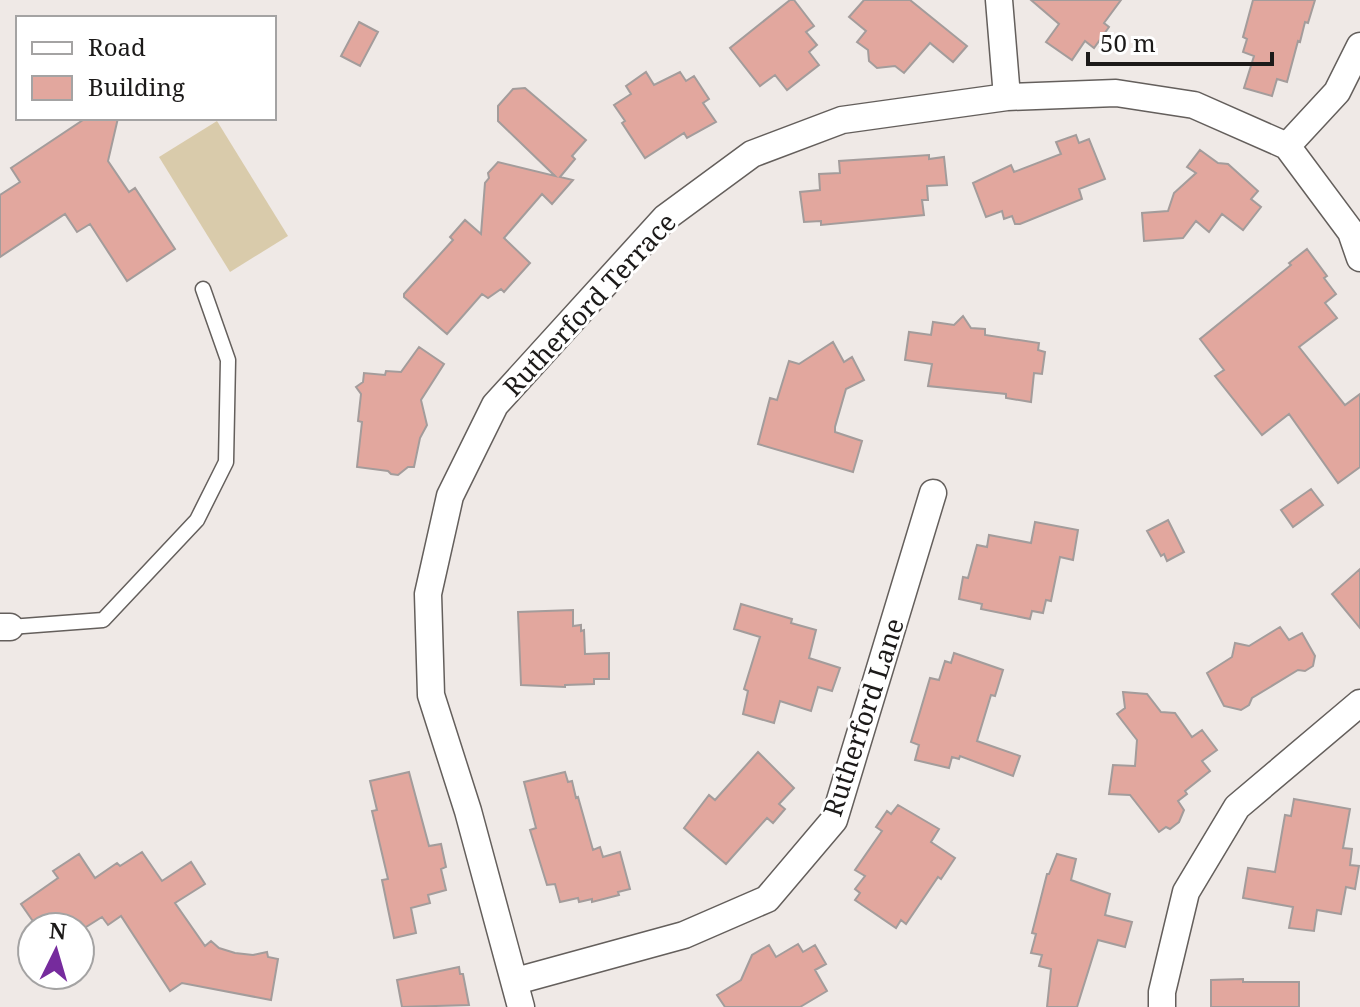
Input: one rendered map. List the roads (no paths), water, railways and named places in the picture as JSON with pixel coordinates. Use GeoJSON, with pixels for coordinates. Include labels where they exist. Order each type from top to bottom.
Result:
{"type":"FeatureCollection","features":[{"type":"Feature","properties":{"kind":"street"},"geometry":{"type":"LineString","coordinates":[[999,0],[1007,97]]}},
{"type":"Feature","properties":{"kind":"street"},"geometry":{"type":"LineString","coordinates":[[1287,146],[1337,92],[1360,46]]}},
{"type":"Feature","properties":{"kind":"street","name":"Rutherford Terrace"},"geometry":{"type":"LineString","coordinates":[[521,1007],[468,811],[431,695],[428,594],[450,496],[495,405],[665,218],[752,154],[842,120],[1007,97],[1116,93],[1194,105],[1287,146],[1351,232],[1360,258]]}},
{"type":"Feature","properties":{"kind":"street","name":"Rutherford Lane"},"geometry":{"type":"LineString","coordinates":[[516,981],[684,935],[767,899],[834,820],[933,493]]}},
{"type":"Feature","properties":{"kind":"street"},"geometry":{"type":"LineString","coordinates":[[1162,1007],[1162,992],[1186,892],[1237,807],[1360,703]]}},
{"type":"Feature","properties":{"kind":"lane"},"geometry":{"type":"LineString","coordinates":[[5,627],[103,620],[197,520],[226,462],[228,360],[203,289]]}}]}
